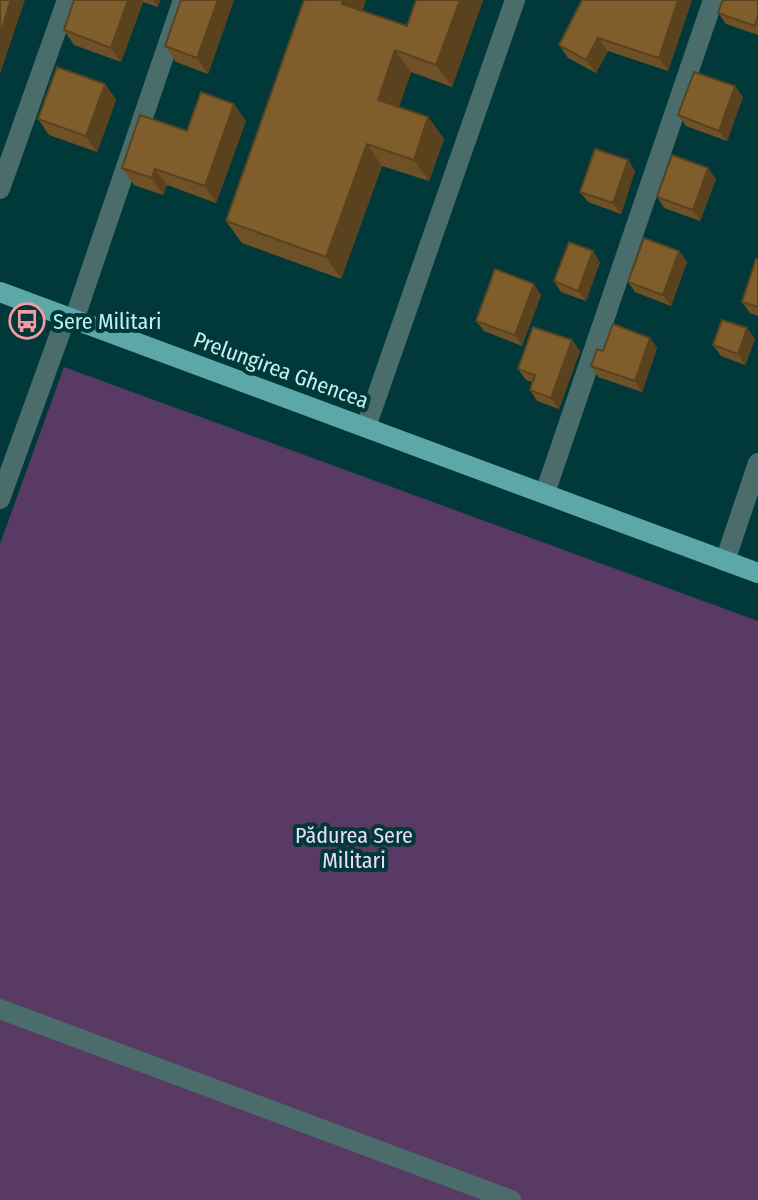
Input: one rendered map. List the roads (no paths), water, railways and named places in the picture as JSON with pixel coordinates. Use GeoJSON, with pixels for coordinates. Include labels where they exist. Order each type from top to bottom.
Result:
{"type":"FeatureCollection","features":[{"type":"Feature","properties":{"kind":"main road","name":"Prelungirea Ghencea"},"geometry":{"type":"LineString","coordinates":[[0,292],[758,573]]}},
{"type":"Feature","properties":{"kind":"street"},"geometry":{"type":"LineString","coordinates":[[0,189],[67,0]]}},
{"type":"Feature","properties":{"kind":"street"},"geometry":{"type":"LineString","coordinates":[[0,499],[70,318],[183,0]]}},
{"type":"Feature","properties":{"kind":"street"},"geometry":{"type":"LineString","coordinates":[[366,427],[515,0]]}},
{"type":"Feature","properties":{"kind":"street"},"geometry":{"type":"LineString","coordinates":[[545,493],[713,0]]}},
{"type":"Feature","properties":{"kind":"street"},"geometry":{"type":"LineString","coordinates":[[725,561],[758,463]]}},
{"type":"Feature","properties":{"kind":"street"},"geometry":{"type":"LineString","coordinates":[[0,1009],[511,1200]]}},
{"type":"Feature","properties":{"kind":"place","name":"Sere Militari"},"geometry":{"type":"Point","coordinates":[27,321]}},
{"type":"Feature","properties":{"kind":"park label","name":"Pădurea Sere Militari"},"geometry":{"type":"Point","coordinates":[354,848]}}]}
